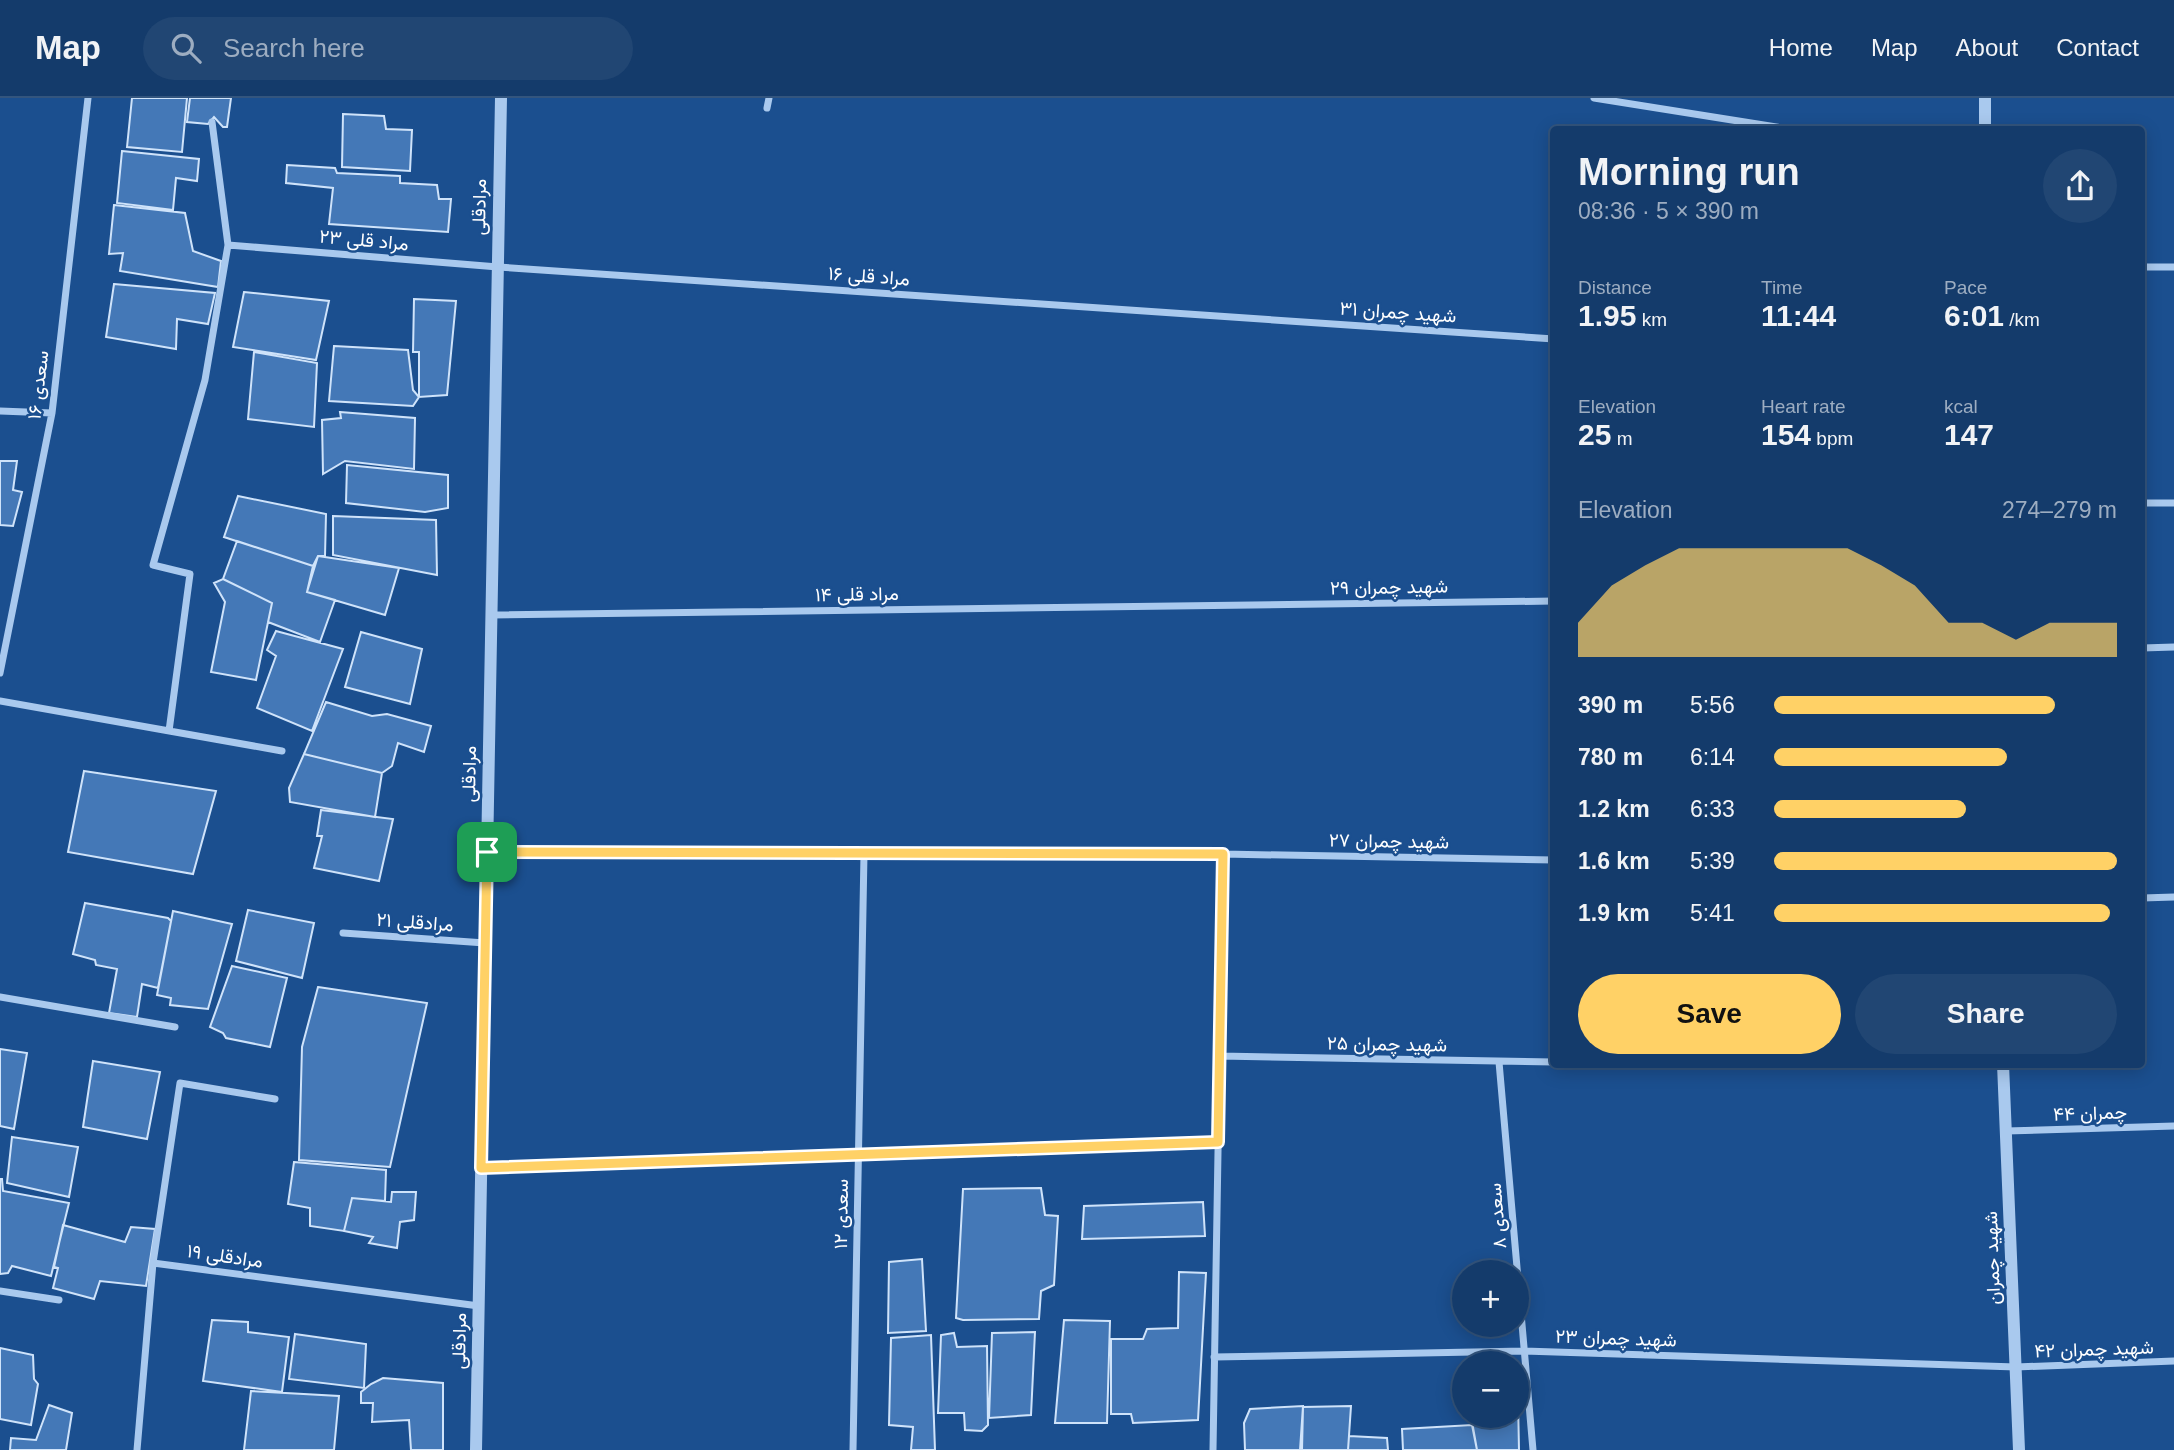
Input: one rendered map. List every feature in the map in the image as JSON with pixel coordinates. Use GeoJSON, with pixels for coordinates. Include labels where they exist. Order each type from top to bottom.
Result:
{"type":"FeatureCollection","features":[{"type":"Feature","properties":{"kind":"street","name":"سعدی ۱۶"},"geometry":{"type":"LineString","coordinates":[[0,673],[52,413],[88,98]]}},
{"type":"Feature","properties":{"kind":"street","name":"مرادقلی"},"geometry":{"type":"LineString","coordinates":[[476,1450],[501,98]]}},
{"type":"Feature","properties":{"kind":"street"},"geometry":{"type":"LineString","coordinates":[[767,108],[769,98]]}},
{"type":"Feature","properties":{"kind":"street"},"geometry":{"type":"LineString","coordinates":[[1594,98],[1770,126]]}},
{"type":"Feature","properties":{"kind":"street"},"geometry":{"type":"LineString","coordinates":[[1984,98],[1985,126]]}},
{"type":"Feature","properties":{"kind":"street"},"geometry":{"type":"LineString","coordinates":[[169,731],[190,574],[153,565],[205,380],[228,245],[212,122]]}},
{"type":"Feature","properties":{"kind":"street","name":"مراد قلی ۲۳"},"geometry":{"type":"LineString","coordinates":[[228,245],[498,267]]}},
{"type":"Feature","properties":{"kind":"street","name":"مراد قلی ۱۶"},"geometry":{"type":"LineString","coordinates":[[498,267],[1239,317]]}},
{"type":"Feature","properties":{"kind":"street"},"geometry":{"type":"LineString","coordinates":[[2145,267],[2174,267]]}},
{"type":"Feature","properties":{"kind":"street","name":"شهید چمران ۳۱"},"geometry":{"type":"LineString","coordinates":[[1239,317],[1550,339]]}},
{"type":"Feature","properties":{"kind":"street"},"geometry":{"type":"LineString","coordinates":[[0,411],[52,413]]}},
{"type":"Feature","properties":{"kind":"street"},"geometry":{"type":"LineString","coordinates":[[2145,503],[2174,503]]}},
{"type":"Feature","properties":{"kind":"street","name":"شهید چمران ۲۹"},"geometry":{"type":"LineString","coordinates":[[1224,605],[1550,601]]}},
{"type":"Feature","properties":{"kind":"street","name":"مراد قلی ۱۴"},"geometry":{"type":"LineString","coordinates":[[491,615],[1224,605]]}},
{"type":"Feature","properties":{"kind":"street"},"geometry":{"type":"LineString","coordinates":[[2145,648],[2174,647]]}},
{"type":"Feature","properties":{"kind":"street"},"geometry":{"type":"LineString","coordinates":[[0,701],[282,751]]}},
{"type":"Feature","properties":{"kind":"street","name":"شهید چمران ۲۷"},"geometry":{"type":"LineString","coordinates":[[487,852],[1223,854],[1550,860]]}},
{"type":"Feature","properties":{"kind":"street","name":"سعدی ۱۲"},"geometry":{"type":"LineString","coordinates":[[853,1450],[864,854]]}},
{"type":"Feature","properties":{"kind":"street"},"geometry":{"type":"LineString","coordinates":[[1213,1450],[1223,854]]}},
{"type":"Feature","properties":{"kind":"street"},"geometry":{"type":"LineString","coordinates":[[2145,898],[2174,897]]}},
{"type":"Feature","properties":{"kind":"street","name":"مرادقلی ۲۱"},"geometry":{"type":"LineString","coordinates":[[343,933],[485,943]]}},
{"type":"Feature","properties":{"kind":"street"},"geometry":{"type":"LineString","coordinates":[[0,997],[175,1027]]}},
{"type":"Feature","properties":{"kind":"street","name":"شهید چمران ۲۵"},"geometry":{"type":"LineString","coordinates":[[1220,1056],[1550,1062]]}},
{"type":"Feature","properties":{"kind":"street","name":"سعدی ۸"},"geometry":{"type":"LineString","coordinates":[[1499,1062],[1524,1351]]}},
{"type":"Feature","properties":{"kind":"street","name":"شهید چمران"},"geometry":{"type":"LineString","coordinates":[[2003,1068],[2019,1450]]}},
{"type":"Feature","properties":{"kind":"street"},"geometry":{"type":"LineString","coordinates":[[137,1450],[153,1263],[180,1083],[275,1099]]}},
{"type":"Feature","properties":{"kind":"street","name":"چمران ۴۴"},"geometry":{"type":"LineString","coordinates":[[2006,1131],[2174,1126]]}},
{"type":"Feature","properties":{"kind":"street"},"geometry":{"type":"LineString","coordinates":[[481,1168],[1218,1142]]}},
{"type":"Feature","properties":{"kind":"street","name":"مرادقلی ۱۹"},"geometry":{"type":"LineString","coordinates":[[153,1263],[479,1306]]}},
{"type":"Feature","properties":{"kind":"street"},"geometry":{"type":"LineString","coordinates":[[0,1291],[59,1300]]}},
{"type":"Feature","properties":{"kind":"street","name":"شهید چمران ۲۳"},"geometry":{"type":"LineString","coordinates":[[1529,1351],[2016,1367]]}},
{"type":"Feature","properties":{"kind":"street","name":"شهید چمران ۲۳"},"geometry":{"type":"LineString","coordinates":[[1214,1357],[1452,1352]]}},
{"type":"Feature","properties":{"kind":"street","name":"شهید چمران ۴۲"},"geometry":{"type":"LineString","coordinates":[[2016,1367],[2174,1361]]}},
{"type":"Feature","properties":{"kind":"street","name":"سعدی ۸"},"geometry":{"type":"LineString","coordinates":[[1529,1406],[1533,1450]]}},
{"type":"Feature","properties":{"kind":"building"},"geometry":{"type":"Polygon","coordinates":[[[132,98],[187,98],[182,152],[127,147],[132,98]]]}},
{"type":"Feature","properties":{"kind":"building"},"geometry":{"type":"Polygon","coordinates":[[[190,98],[231,98],[227,127],[223,127],[214,117],[208,124],[187,122],[190,98]]]}},
{"type":"Feature","properties":{"kind":"building"},"geometry":{"type":"Polygon","coordinates":[[[343,114],[384,116],[386,129],[412,130],[410,171],[342,167],[343,114]]]}},
{"type":"Feature","properties":{"kind":"building"},"geometry":{"type":"Polygon","coordinates":[[[122,151],[199,159],[197,181],[176,178],[173,210],[117,203],[122,151]]]}},
{"type":"Feature","properties":{"kind":"building"},"geometry":{"type":"Polygon","coordinates":[[[287,165],[335,168],[337,173],[400,176],[400,183],[437,185],[439,199],[451,199],[448,232],[329,224],[333,188],[286,183],[287,165]]]}},
{"type":"Feature","properties":{"kind":"building"},"geometry":{"type":"Polygon","coordinates":[[[114,205],[185,213],[193,251],[221,261],[218,287],[120,271],[123,253],[109,254],[114,205]]]}},
{"type":"Feature","properties":{"kind":"building"},"geometry":{"type":"Polygon","coordinates":[[[114,284],[215,293],[208,324],[177,319],[176,349],[106,337],[114,284]]]}},
{"type":"Feature","properties":{"kind":"building"},"geometry":{"type":"Polygon","coordinates":[[[244,292],[329,301],[316,360],[233,347],[244,292]]]}},
{"type":"Feature","properties":{"kind":"building"},"geometry":{"type":"Polygon","coordinates":[[[414,299],[456,301],[447,395],[419,397],[419,352],[413,352],[414,299]]]}},
{"type":"Feature","properties":{"kind":"building"},"geometry":{"type":"Polygon","coordinates":[[[334,346],[408,350],[413,390],[419,397],[413,406],[329,401],[334,346]]]}},
{"type":"Feature","properties":{"kind":"building"},"geometry":{"type":"Polygon","coordinates":[[[254,352],[317,363],[314,427],[248,419],[254,352]]]}},
{"type":"Feature","properties":{"kind":"building"},"geometry":{"type":"Polygon","coordinates":[[[340,412],[415,418],[414,469],[345,461],[323,474],[322,420],[341,418],[340,412]]]}},
{"type":"Feature","properties":{"kind":"building"},"geometry":{"type":"Polygon","coordinates":[[[0,461],[17,461],[13,490],[22,492],[13,526],[0,525],[0,461]]]}},
{"type":"Feature","properties":{"kind":"building"},"geometry":{"type":"Polygon","coordinates":[[[347,465],[448,475],[448,508],[425,512],[346,503],[347,465]]]}},
{"type":"Feature","properties":{"kind":"building"},"geometry":{"type":"Polygon","coordinates":[[[238,496],[326,514],[325,556],[318,556],[313,566],[224,537],[238,496]]]}},
{"type":"Feature","properties":{"kind":"building"},"geometry":{"type":"Polygon","coordinates":[[[333,516],[436,520],[437,575],[333,555],[333,516]]]}},
{"type":"Feature","properties":{"kind":"building"},"geometry":{"type":"Polygon","coordinates":[[[237,541],[313,566],[307,592],[335,600],[320,642],[268,622],[272,603],[223,579],[237,541]]]}},
{"type":"Feature","properties":{"kind":"building"},"geometry":{"type":"Polygon","coordinates":[[[318,556],[399,568],[385,615],[307,592],[318,556]]]}},
{"type":"Feature","properties":{"kind":"building"},"geometry":{"type":"Polygon","coordinates":[[[223,579],[272,603],[256,680],[211,672],[225,602],[214,583],[223,579]]]}},
{"type":"Feature","properties":{"kind":"building"},"geometry":{"type":"Polygon","coordinates":[[[276,631],[343,649],[312,731],[257,708],[276,656],[267,650],[276,631]]]}},
{"type":"Feature","properties":{"kind":"building"},"geometry":{"type":"Polygon","coordinates":[[[361,632],[422,649],[410,704],[345,687],[361,632]]]}},
{"type":"Feature","properties":{"kind":"building"},"geometry":{"type":"Polygon","coordinates":[[[326,702],[372,716],[387,714],[431,726],[424,752],[398,743],[392,766],[382,773],[304,754],[326,702]]]}},
{"type":"Feature","properties":{"kind":"building"},"geometry":{"type":"Polygon","coordinates":[[[304,754],[382,773],[375,817],[290,802],[289,788],[304,754]]]}},
{"type":"Feature","properties":{"kind":"building"},"geometry":{"type":"Polygon","coordinates":[[[84,771],[216,791],[193,874],[68,852],[84,771]]]}},
{"type":"Feature","properties":{"kind":"building"},"geometry":{"type":"Polygon","coordinates":[[[321,810],[393,819],[379,881],[314,868],[322,836],[317,836],[321,810]]]}},
{"type":"Feature","properties":{"kind":"building"},"geometry":{"type":"Polygon","coordinates":[[[85,903],[168,918],[171,921],[158,988],[142,984],[137,1017],[109,1013],[117,969],[96,965],[95,960],[73,954],[85,903]]]}},
{"type":"Feature","properties":{"kind":"building"},"geometry":{"type":"Polygon","coordinates":[[[248,910],[314,923],[302,978],[236,961],[248,910]]]}},
{"type":"Feature","properties":{"kind":"building"},"geometry":{"type":"Polygon","coordinates":[[[173,911],[232,924],[208,1009],[170,1005],[171,998],[157,995],[173,911]]]}},
{"type":"Feature","properties":{"kind":"building"},"geometry":{"type":"Polygon","coordinates":[[[232,966],[287,978],[270,1047],[226,1038],[223,1033],[210,1027],[232,966]]]}},
{"type":"Feature","properties":{"kind":"building"},"geometry":{"type":"Polygon","coordinates":[[[318,987],[427,1003],[390,1167],[299,1160],[302,1047],[318,987]]]}},
{"type":"Feature","properties":{"kind":"building"},"geometry":{"type":"Polygon","coordinates":[[[0,1049],[27,1053],[14,1129],[0,1126],[0,1049]]]}},
{"type":"Feature","properties":{"kind":"building"},"geometry":{"type":"Polygon","coordinates":[[[93,1061],[160,1072],[147,1139],[83,1127],[93,1061]]]}},
{"type":"Feature","properties":{"kind":"building"},"geometry":{"type":"Polygon","coordinates":[[[12,1137],[78,1147],[69,1197],[7,1183],[12,1137]]]}},
{"type":"Feature","properties":{"kind":"building"},"geometry":{"type":"Polygon","coordinates":[[[294,1162],[386,1170],[385,1201],[352,1198],[344,1231],[310,1226],[310,1208],[288,1204],[294,1162]]]}},
{"type":"Feature","properties":{"kind":"building"},"geometry":{"type":"Polygon","coordinates":[[[0,1179],[3,1191],[69,1203],[51,1276],[12,1266],[8,1273],[0,1274],[0,1179]]]}},
{"type":"Feature","properties":{"kind":"building"},"geometry":{"type":"Polygon","coordinates":[[[1041,1188],[1045,1215],[1058,1216],[1054,1285],[1041,1291],[1039,1319],[956,1318],[963,1189],[1041,1188]]]}},
{"type":"Feature","properties":{"kind":"building"},"geometry":{"type":"Polygon","coordinates":[[[392,1192],[416,1192],[414,1220],[400,1222],[397,1248],[369,1243],[373,1237],[344,1231],[352,1198],[391,1202],[392,1192]]]}},
{"type":"Feature","properties":{"kind":"building"},"geometry":{"type":"Polygon","coordinates":[[[1203,1202],[1205,1236],[1082,1239],[1084,1206],[1203,1202]]]}},
{"type":"Feature","properties":{"kind":"building"},"geometry":{"type":"Polygon","coordinates":[[[63,1225],[125,1242],[131,1227],[155,1229],[146,1286],[100,1281],[94,1299],[53,1288],[58,1268],[54,1267],[63,1225]]]}},
{"type":"Feature","properties":{"kind":"building"},"geometry":{"type":"Polygon","coordinates":[[[922,1259],[926,1331],[888,1333],[889,1262],[922,1259]]]}},
{"type":"Feature","properties":{"kind":"building"},"geometry":{"type":"Polygon","coordinates":[[[1179,1272],[1206,1273],[1198,1420],[1133,1423],[1131,1414],[1111,1414],[1111,1339],[1143,1339],[1147,1329],[1178,1328],[1179,1272]]]}},
{"type":"Feature","properties":{"kind":"building"},"geometry":{"type":"Polygon","coordinates":[[[212,1320],[248,1322],[248,1332],[289,1337],[282,1392],[203,1381],[212,1320]]]}},
{"type":"Feature","properties":{"kind":"building"},"geometry":{"type":"Polygon","coordinates":[[[1064,1320],[1110,1321],[1107,1423],[1055,1423],[1064,1320]]]}},
{"type":"Feature","properties":{"kind":"building"},"geometry":{"type":"Polygon","coordinates":[[[1035,1332],[1031,1415],[989,1418],[992,1333],[1035,1332]]]}},
{"type":"Feature","properties":{"kind":"building"},"geometry":{"type":"Polygon","coordinates":[[[954,1333],[957,1347],[987,1346],[988,1425],[982,1431],[965,1430],[964,1413],[938,1413],[941,1335],[954,1333]]]}},
{"type":"Feature","properties":{"kind":"building"},"geometry":{"type":"Polygon","coordinates":[[[295,1334],[366,1344],[364,1388],[289,1379],[295,1334]]]}},
{"type":"Feature","properties":{"kind":"building"},"geometry":{"type":"Polygon","coordinates":[[[931,1335],[935,1450],[911,1450],[913,1427],[889,1425],[891,1338],[931,1335]]]}},
{"type":"Feature","properties":{"kind":"building"},"geometry":{"type":"Polygon","coordinates":[[[0,1348],[33,1355],[34,1379],[38,1384],[31,1425],[0,1419],[0,1348]]]}},
{"type":"Feature","properties":{"kind":"building"},"geometry":{"type":"Polygon","coordinates":[[[383,1378],[443,1383],[443,1450],[411,1450],[409,1420],[372,1422],[373,1403],[361,1403],[361,1392],[383,1378]]]}},
{"type":"Feature","properties":{"kind":"building"},"geometry":{"type":"Polygon","coordinates":[[[251,1391],[339,1396],[334,1450],[244,1450],[251,1391]]]}},
{"type":"Feature","properties":{"kind":"building"},"geometry":{"type":"Polygon","coordinates":[[[49,1405],[72,1413],[66,1450],[10,1450],[11,1438],[36,1440],[49,1405]]]}},
{"type":"Feature","properties":{"kind":"building"},"geometry":{"type":"Polygon","coordinates":[[[1303,1406],[1300,1450],[1245,1450],[1244,1423],[1250,1409],[1303,1406]]]}},
{"type":"Feature","properties":{"kind":"building"},"geometry":{"type":"Polygon","coordinates":[[[1351,1406],[1348,1450],[1302,1450],[1303,1407],[1351,1406]]]}},
{"type":"Feature","properties":{"kind":"building"},"geometry":{"type":"Polygon","coordinates":[[[1452,1426],[1473,1428],[1477,1450],[1403,1450],[1402,1429],[1452,1426]]]}},
{"type":"Feature","properties":{"kind":"building"},"geometry":{"type":"Polygon","coordinates":[[[1473,1428],[1519,1428],[1519,1450],[1477,1450],[1473,1428]]]}},
{"type":"Feature","properties":{"kind":"building"},"geometry":{"type":"Polygon","coordinates":[[[1349,1436],[1387,1438],[1388,1450],[1348,1450],[1349,1436]]]}},
{"type":"Feature","properties":{"kind":"route"},"geometry":{"type":"LineString","coordinates":[[487,852],[1223,854],[1218,1142],[481,1168],[487,852]]}}]}
